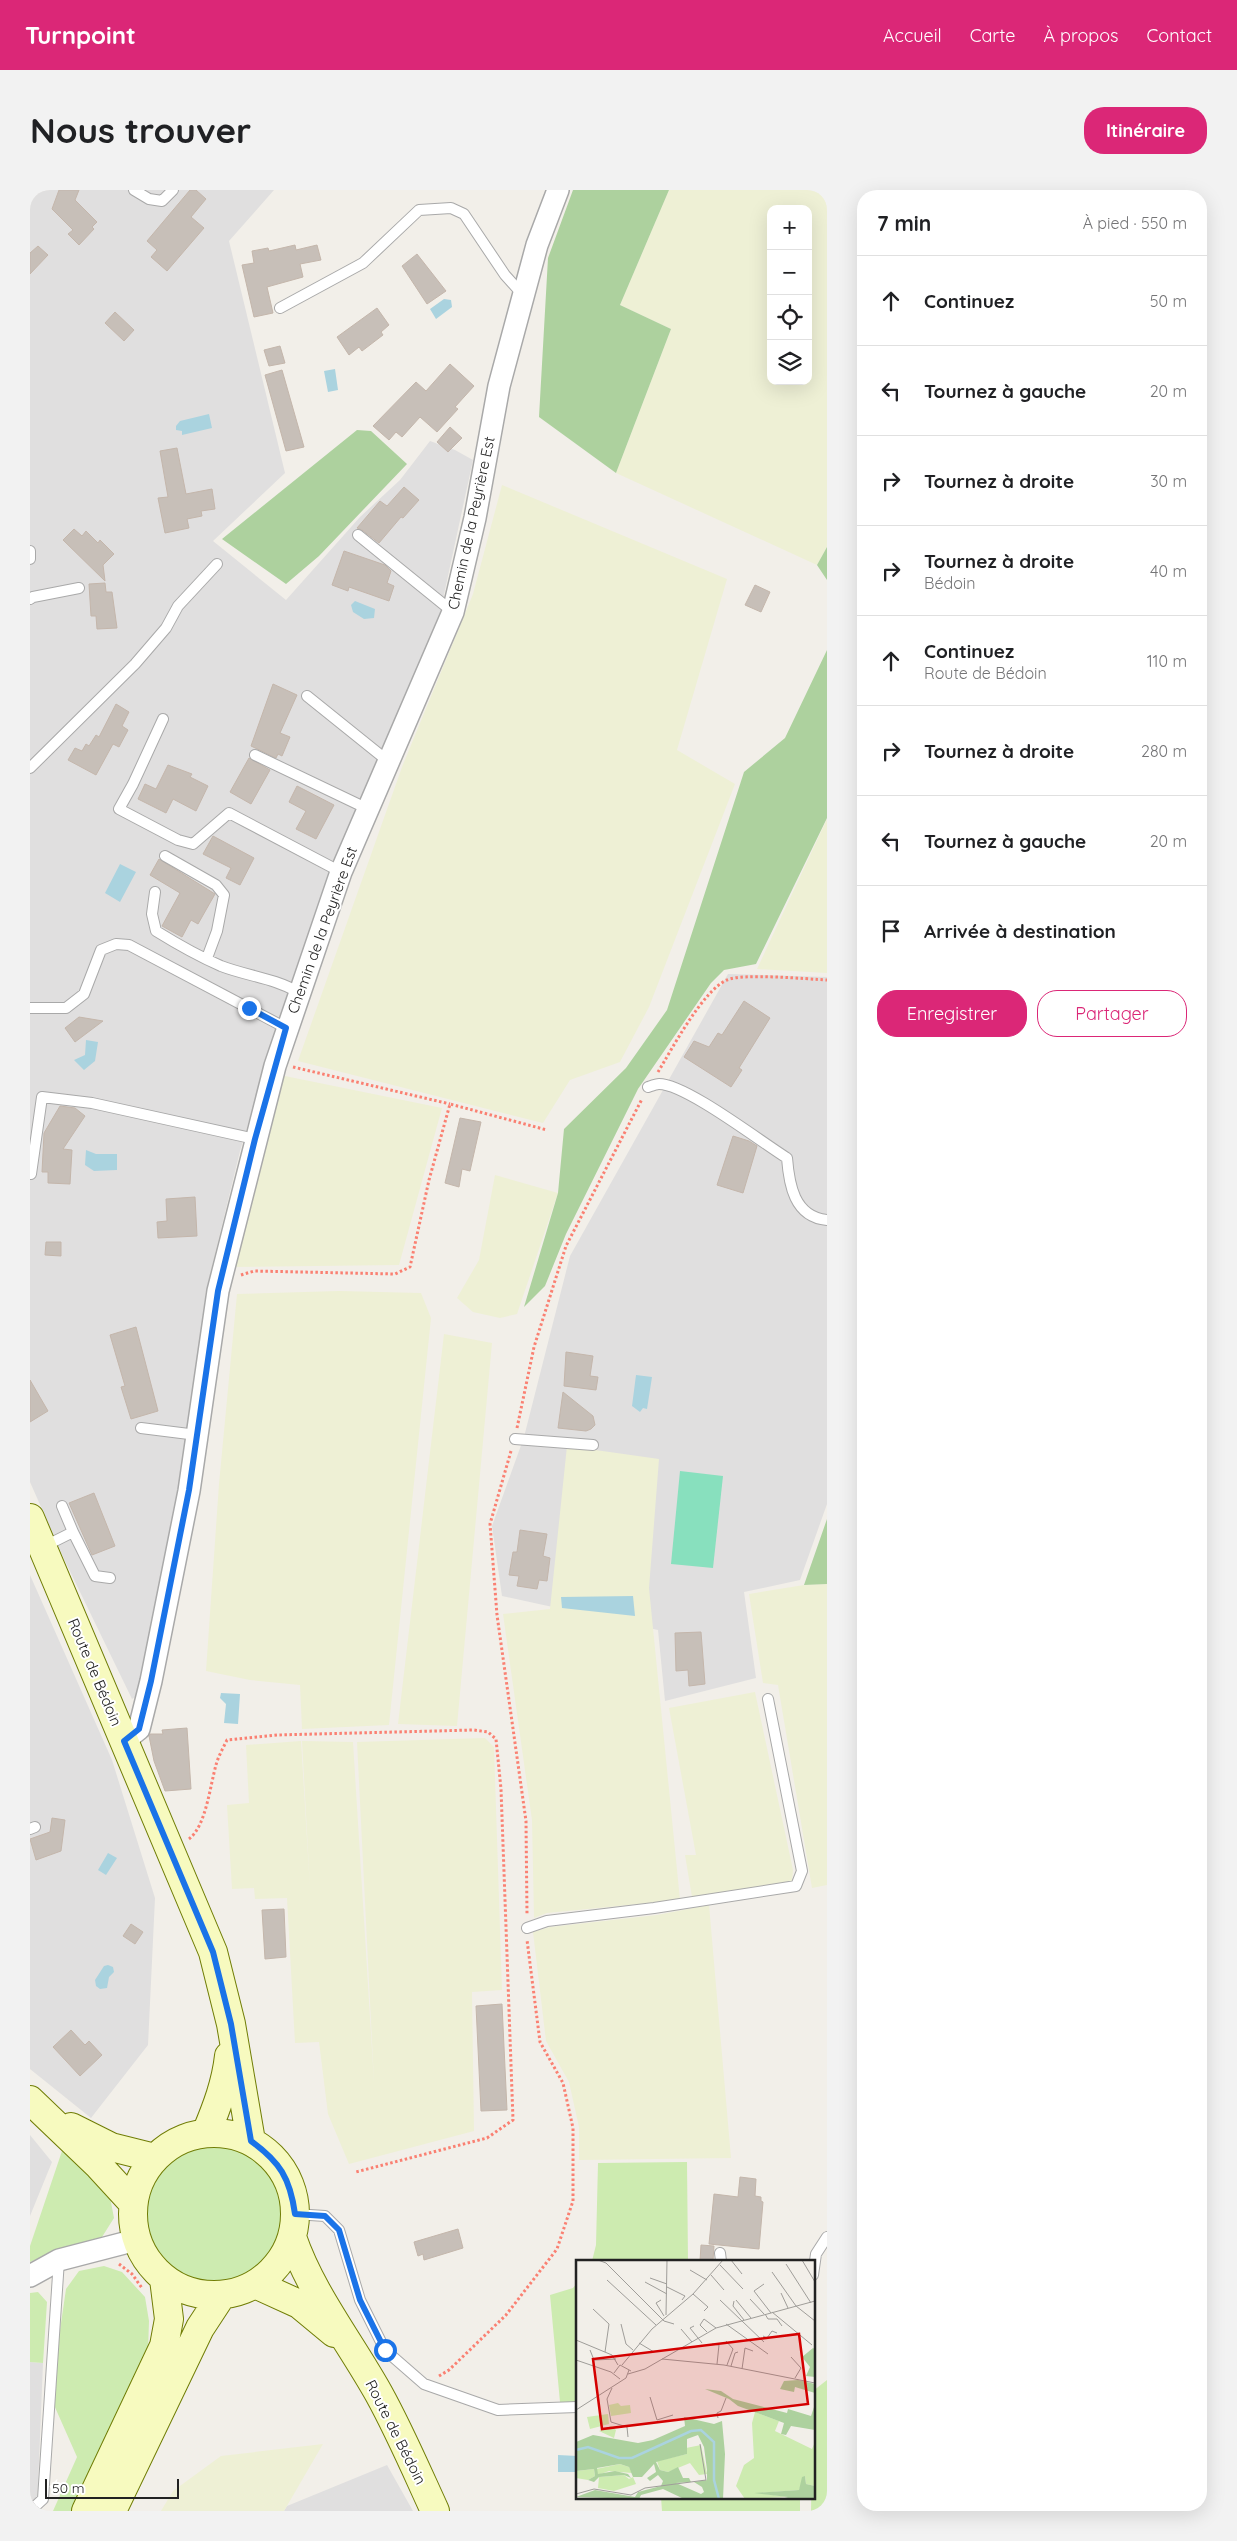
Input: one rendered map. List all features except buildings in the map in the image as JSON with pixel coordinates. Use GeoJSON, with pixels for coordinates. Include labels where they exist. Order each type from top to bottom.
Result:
{"type":"FeatureCollection","features":[{"type":"Feature","properties":{"kind":"main road","name":"Route de Bédoin"},"geometry":{"type":"LineString","coordinates":[[30,1518],[213,1952],[231,2024]]}},
{"type":"Feature","properties":{"kind":"main road"},"geometry":{"type":"LineString","coordinates":[[206,2133],[219,2101],[227,2073],[231,2024]]}},
{"type":"Feature","properties":{"kind":"main road"},"geometry":{"type":"LineString","coordinates":[[231,2024],[251,2141]]}},
{"type":"Feature","properties":{"kind":"main road"},"geometry":{"type":"LineString","coordinates":[[133,2203],[99,2166],[30,2100],[80,2132],[111,2147],[155,2158]]}},
{"type":"Feature","properties":{"kind":"main road"},"geometry":{"type":"LineString","coordinates":[[86,2511],[164,2346],[169,2319],[153,2284],[147,2262],[136,2240],[132,2222],[133,2203],[140,2178],[155,2158],[178,2141],[206,2133],[229,2134],[251,2141],[269,2154],[283,2171],[292,2192],[294,2225],[278,2264],[256,2284],[239,2292],[222,2296],[201,2295],[153,2284]]}},
{"type":"Feature","properties":{"kind":"main road","name":"Route de Bédoin"},"geometry":{"type":"LineString","coordinates":[[294,2225],[298,2256],[395,2424],[435,2511]]}},
{"type":"Feature","properties":{"kind":"main road","name":"Route de Bédoin"},"geometry":{"type":"LineString","coordinates":[[256,2284],[299,2304],[322,2322],[355,2355]]}},
{"type":"Feature","properties":{"kind":"main road"},"geometry":{"type":"LineString","coordinates":[[112,2511],[200,2328],[222,2296]]}},
{"type":"Feature","properties":{"kind":"street","name":"Chemin de la Peyrière Est"},"geometry":{"type":"LineString","coordinates":[[124,1741],[139,1729],[142,1716],[189,1490],[218,1291],[275,1066],[298,992],[341,872],[453,612],[475,518],[499,386],[537,245],[558,190]]}},
{"type":"Feature","properties":{"kind":"street"},"geometry":{"type":"LineString","coordinates":[[30,2276],[59,2260],[136,2240]]}},
{"type":"Feature","properties":{"kind":"lane"},"geometry":{"type":"LineString","coordinates":[[134,190],[149,199],[162,201],[173,190]]}},
{"type":"Feature","properties":{"kind":"lane"},"geometry":{"type":"LineString","coordinates":[[280,308],[363,263],[419,210],[451,208],[464,214],[506,275],[523,295]]}},
{"type":"Feature","properties":{"kind":"lane"},"geometry":{"type":"LineString","coordinates":[[358,535],[453,612]]}},
{"type":"Feature","properties":{"kind":"lane"},"geometry":{"type":"LineString","coordinates":[[30,551],[30,559]]}},
{"type":"Feature","properties":{"kind":"lane"},"geometry":{"type":"LineString","coordinates":[[30,768],[135,664],[166,628],[178,606],[217,564]]}},
{"type":"Feature","properties":{"kind":"lane"},"geometry":{"type":"LineString","coordinates":[[30,599],[78,588]]}},
{"type":"Feature","properties":{"kind":"lane"},"geometry":{"type":"LineString","coordinates":[[307,696],[389,762]]}},
{"type":"Feature","properties":{"kind":"lane"},"geometry":{"type":"LineString","coordinates":[[163,719],[134,784],[119,809],[178,840],[194,844],[229,814],[341,872]]}},
{"type":"Feature","properties":{"kind":"lane"},"geometry":{"type":"LineString","coordinates":[[255,754],[368,810]]}},
{"type":"Feature","properties":{"kind":"lane"},"geometry":{"type":"LineString","coordinates":[[165,856],[216,885],[224,895],[217,932],[207,958]]}},
{"type":"Feature","properties":{"kind":"lane"},"geometry":{"type":"LineString","coordinates":[[155,892],[152,914],[156,932],[188,951],[221,966],[284,984],[298,992]]}},
{"type":"Feature","properties":{"kind":"lane"},"geometry":{"type":"LineString","coordinates":[[30,1008],[66,1008],[84,994],[101,950],[116,944],[130,946],[286,1028]]}},
{"type":"Feature","properties":{"kind":"lane"},"geometry":{"type":"LineString","coordinates":[[648,1087],[660,1084],[682,1091],[740,1124],[787,1158],[789,1185],[804,1212],[827,1220]]}},
{"type":"Feature","properties":{"kind":"lane"},"geometry":{"type":"LineString","coordinates":[[30,1174],[42,1097],[92,1103],[255,1139]]}},
{"type":"Feature","properties":{"kind":"lane"},"geometry":{"type":"LineString","coordinates":[[141,1428],[197,1435]]}},
{"type":"Feature","properties":{"kind":"lane"},"geometry":{"type":"LineString","coordinates":[[515,1439],[593,1444]]}},
{"type":"Feature","properties":{"kind":"lane"},"geometry":{"type":"LineString","coordinates":[[62,1506],[95,1576],[110,1578]]}},
{"type":"Feature","properties":{"kind":"lane"},"geometry":{"type":"LineString","coordinates":[[42,1548],[73,1532]]}},
{"type":"Feature","properties":{"kind":"lane"},"geometry":{"type":"LineString","coordinates":[[527,1928],[547,1921],[654,1908],[796,1886],[802,1871],[768,1699]]}},
{"type":"Feature","properties":{"kind":"lane"},"geometry":{"type":"LineString","coordinates":[[294,2225],[325,2216],[339,2230],[360,2300],[385,2350],[424,2384],[498,2410],[576,2407]]}},
{"type":"Feature","properties":{"kind":"lane"},"geometry":{"type":"LineString","coordinates":[[814,2268],[816,2254],[827,2237]]}},
{"type":"Feature","properties":{"kind":"lane"},"geometry":{"type":"LineString","coordinates":[[30,2511],[43,2499],[59,2260]]}},
{"type":"Feature","properties":{"kind":"path"},"geometry":{"type":"LineString","coordinates":[[424,2384],[448,2370],[506,2314],[558,2248],[573,2201],[574,2128],[563,2082],[540,2042],[527,1947],[526,1821],[497,1615],[490,1524],[515,1439],[534,1347],[566,1246],[648,1087],[707,996],[727,979],[755,977],[827,980]]}},
{"type":"Feature","properties":{"kind":"path"},"geometry":{"type":"LineString","coordinates":[[275,1066],[296,1067],[548,1130]]}},
{"type":"Feature","properties":{"kind":"path"},"geometry":{"type":"LineString","coordinates":[[218,1291],[234,1278],[254,1271],[395,1274],[410,1267],[429,1180],[450,1104]]}},
{"type":"Feature","properties":{"kind":"path"},"geometry":{"type":"LineString","coordinates":[[172,1852],[196,1834],[216,1763],[227,1740],[277,1735],[474,1730],[488,1732],[496,1740],[501,1789],[513,2120],[488,2138],[356,2172]]}},
{"type":"Feature","properties":{"kind":"path"},"geometry":{"type":"LineString","coordinates":[[112,2263],[118,2264],[132,2274],[153,2284]]}},
{"type":"Feature","properties":{"kind":"shaded area"},"geometry":{"type":"Polygon","coordinates":[[[30,190],[274,190],[229,241],[285,473],[213,541],[286,600],[360,517],[400,480],[430,441],[455,450],[473,460],[440,613],[375,766],[279,1019],[240,1151],[206,1291],[184,1461],[142,1693],[132,1699],[64,1559],[30,1482],[30,190]]]}},
{"type":"Feature","properties":{"kind":"shaded area"},"geometry":{"type":"Polygon","coordinates":[[[728,974],[827,977],[827,1504],[800,1580],[744,1592],[756,1678],[665,1701],[658,1630],[502,1596],[492,1526],[524,1437],[570,1256],[728,974]]]}},
{"type":"Feature","properties":{"kind":"shaded area"},"geometry":{"type":"Polygon","coordinates":[[[30,1575],[112,1760],[155,1898],[148,2045],[91,2118],[30,2069],[30,1575]]]}},
{"type":"Feature","properties":{"kind":"shaded area"},"geometry":{"type":"Polygon","coordinates":[[[30,2135],[52,2162],[30,2216],[30,2135]]]}},
{"type":"Feature","properties":{"kind":"shaded area"},"geometry":{"type":"Polygon","coordinates":[[[30,2362],[43,2363],[37,2511],[30,2511],[30,2362]]]}},
{"type":"Feature","properties":{"kind":"shaded area"},"geometry":{"type":"Polygon","coordinates":[[[387,2465],[413,2511],[284,2511],[287,2506],[387,2465]]]}},
{"type":"Feature","properties":{"kind":"green space"},"geometry":{"type":"Polygon","coordinates":[[[573,190],[669,190],[620,305],[671,329],[616,473],[539,417],[548,258],[573,190]]]}},
{"type":"Feature","properties":{"kind":"green space"},"geometry":{"type":"Polygon","coordinates":[[[669,190],[827,190],[827,547],[817,565],[616,473],[671,329],[620,305],[669,190]]]}},
{"type":"Feature","properties":{"kind":"green space"},"geometry":{"type":"Polygon","coordinates":[[[357,430],[371,431],[407,464],[319,556],[286,584],[222,539],[357,430]]]}},
{"type":"Feature","properties":{"kind":"green space"},"geometry":{"type":"Polygon","coordinates":[[[502,485],[727,579],[677,750],[735,784],[649,1007],[620,1062],[570,1080],[543,1123],[298,1061],[402,767],[473,594],[502,485]]]}},
{"type":"Feature","properties":{"kind":"green space"},"geometry":{"type":"Polygon","coordinates":[[[827,547],[827,580],[817,565],[827,547]]]}},
{"type":"Feature","properties":{"kind":"green space"},"geometry":{"type":"Polygon","coordinates":[[[827,650],[827,818],[756,964],[724,970],[711,983],[638,1089],[566,1234],[545,1286],[524,1307],[558,1193],[564,1129],[626,1068],[667,1010],[744,772],[785,738],[827,650]]]}},
{"type":"Feature","properties":{"kind":"green space"},"geometry":{"type":"Polygon","coordinates":[[[827,819],[827,973],[757,969],[827,819]]]}},
{"type":"Feature","properties":{"kind":"green space"},"geometry":{"type":"Polygon","coordinates":[[[280,1075],[442,1108],[399,1265],[232,1267],[280,1075]]]}},
{"type":"Feature","properties":{"kind":"green space"},"geometry":{"type":"Polygon","coordinates":[[[495,1175],[558,1193],[517,1314],[500,1318],[473,1312],[457,1298],[479,1260],[495,1175]]]}},
{"type":"Feature","properties":{"kind":"green space"},"geometry":{"type":"Polygon","coordinates":[[[339,1291],[421,1293],[431,1318],[389,1725],[302,1729],[300,1685],[250,1680],[206,1671],[219,1484],[237,1294],[339,1291]]]}},
{"type":"Feature","properties":{"kind":"green space"},"geometry":{"type":"Polygon","coordinates":[[[444,1334],[492,1343],[457,1726],[398,1724],[444,1334]]]}},
{"type":"Feature","properties":{"kind":"green space"},"geometry":{"type":"Polygon","coordinates":[[[567,1446],[659,1459],[649,1588],[680,1900],[547,1913],[534,1918],[532,1820],[503,1614],[550,1609],[567,1446]]]}},
{"type":"Feature","properties":{"kind":"green space"},"geometry":{"type":"Polygon","coordinates":[[[680,1471],[723,1476],[713,1568],[671,1564],[680,1471]]]}},
{"type":"Feature","properties":{"kind":"green space"},"geometry":{"type":"Polygon","coordinates":[[[827,1519],[827,1584],[804,1585],[827,1519]]]}},
{"type":"Feature","properties":{"kind":"green space"},"geometry":{"type":"Polygon","coordinates":[[[827,1584],[827,1885],[812,1888],[778,1685],[763,1683],[749,1594],[804,1585],[827,1584]]]}},
{"type":"Feature","properties":{"kind":"green space"},"geometry":{"type":"Polygon","coordinates":[[[755,1692],[793,1870],[792,1881],[692,1897],[685,1855],[696,1855],[669,1708],[755,1692]]]}},
{"type":"Feature","properties":{"kind":"green space"},"geometry":{"type":"Polygon","coordinates":[[[485,1738],[494,1747],[502,1990],[472,1992],[474,2131],[349,2164],[328,2114],[319,2042],[295,2043],[287,1898],[255,1899],[254,1888],[232,1889],[227,1805],[249,1803],[246,1745],[301,1741],[310,1888],[302,1741],[353,1742],[374,2082],[357,1742],[485,1738]]]}},
{"type":"Feature","properties":{"kind":"green space"},"geometry":{"type":"Polygon","coordinates":[[[709,1905],[731,2158],[579,2160],[579,2127],[569,2082],[546,2041],[533,1932],[550,1927],[657,1915],[709,1905]]]}},
{"type":"Feature","properties":{"kind":"green space"},"geometry":{"type":"Polygon","coordinates":[[[214,2147],[240,2152],[252,2158],[262,2167],[271,2177],[277,2189],[282,2215],[277,2241],[271,2253],[262,2263],[252,2272],[240,2278],[214,2283],[188,2278],[176,2272],[166,2263],[157,2253],[151,2241],[146,2215],[151,2189],[157,2177],[166,2167],[176,2158],[188,2152],[214,2147]]]}},
{"type":"Feature","properties":{"kind":"green space"},"geometry":{"type":"Polygon","coordinates":[[[62,2151],[109,2192],[114,2218],[102,2237],[58,2250],[30,2262],[30,2246],[62,2151]]]}},
{"type":"Feature","properties":{"kind":"green space"},"geometry":{"type":"Polygon","coordinates":[[[687,2162],[688,2260],[592,2260],[596,2245],[598,2163],[687,2162]]]}},
{"type":"Feature","properties":{"kind":"green space"},"geometry":{"type":"Polygon","coordinates":[[[104,2266],[122,2272],[145,2297],[149,2321],[148,2351],[73,2511],[53,2511],[77,2457],[54,2405],[55,2364],[66,2289],[79,2271],[104,2266]]]}},
{"type":"Feature","properties":{"kind":"green space"},"geometry":{"type":"Polygon","coordinates":[[[576,2284],[576,2402],[560,2402],[550,2295],[573,2288],[576,2284]]]}},
{"type":"Feature","properties":{"kind":"green space"},"geometry":{"type":"Polygon","coordinates":[[[38,2292],[47,2302],[43,2363],[30,2362],[30,2293],[38,2292]]]}},
{"type":"Feature","properties":{"kind":"green space"},"geometry":{"type":"Polygon","coordinates":[[[827,2380],[827,2511],[811,2511],[811,2498],[814,2498],[814,2390],[827,2380]]]}},
{"type":"Feature","properties":{"kind":"green space"},"geometry":{"type":"Polygon","coordinates":[[[323,2444],[284,2511],[161,2511],[173,2491],[221,2456],[323,2444]]]}},
{"type":"Feature","properties":{"kind":"green space"},"geometry":{"type":"Polygon","coordinates":[[[661,2498],[800,2498],[800,2511],[662,2511],[661,2498]]]}},
{"type":"Feature","properties":{"kind":"water"},"geometry":{"type":"Polygon","coordinates":[[[444,299],[451,300],[452,307],[436,319],[430,309],[444,299]]]}},
{"type":"Feature","properties":{"kind":"water"},"geometry":{"type":"Polygon","coordinates":[[[335,369],[338,390],[328,392],[324,371],[335,369]]]}},
{"type":"Feature","properties":{"kind":"water"},"geometry":{"type":"Polygon","coordinates":[[[209,414],[212,428],[182,435],[182,431],[176,430],[176,426],[180,421],[209,414]]]}},
{"type":"Feature","properties":{"kind":"water"},"geometry":{"type":"Polygon","coordinates":[[[355,601],[375,609],[374,618],[364,619],[353,612],[351,605],[355,601]]]}},
{"type":"Feature","properties":{"kind":"water"},"geometry":{"type":"Polygon","coordinates":[[[120,864],[136,872],[120,902],[105,893],[120,864]]]}},
{"type":"Feature","properties":{"kind":"water"},"geometry":{"type":"Polygon","coordinates":[[[86,1040],[98,1042],[95,1061],[84,1070],[74,1060],[85,1055],[86,1040]]]}},
{"type":"Feature","properties":{"kind":"water"},"geometry":{"type":"Polygon","coordinates":[[[86,1150],[96,1154],[117,1154],[117,1170],[94,1171],[85,1165],[86,1150]]]}},
{"type":"Feature","properties":{"kind":"water"},"geometry":{"type":"Polygon","coordinates":[[[636,1375],[652,1377],[647,1409],[643,1408],[640,1412],[632,1406],[636,1375]]]}},
{"type":"Feature","properties":{"kind":"water"},"geometry":{"type":"Polygon","coordinates":[[[633,1596],[635,1616],[562,1608],[561,1597],[633,1596]]]}},
{"type":"Feature","properties":{"kind":"water"},"geometry":{"type":"Polygon","coordinates":[[[221,1693],[240,1694],[238,1724],[224,1723],[226,1704],[220,1698],[221,1693]]]}},
{"type":"Feature","properties":{"kind":"water"},"geometry":{"type":"Polygon","coordinates":[[[108,1853],[117,1858],[106,1875],[98,1870],[108,1853]]]}},
{"type":"Feature","properties":{"kind":"water"},"geometry":{"type":"Polygon","coordinates":[[[104,1966],[113,1967],[114,1972],[109,1977],[107,1988],[100,1989],[96,1986],[95,1980],[104,1966]]]}},
{"type":"Feature","properties":{"kind":"water"},"geometry":{"type":"Polygon","coordinates":[[[558,2455],[576,2456],[576,2472],[558,2472],[558,2455]]]}},
{"type":"Feature","properties":{"kind":"route"},"geometry":{"type":"LineString","coordinates":[[249,1008],[286,1028],[255,1139],[218,1291],[189,1490],[151,1681],[139,1729],[133,1736],[124,1741],[191,1895],[213,1952],[231,2024],[251,2141],[269,2154],[283,2171],[292,2192],[295,2214],[325,2216],[339,2230],[360,2300],[385,2350]]}}]}
